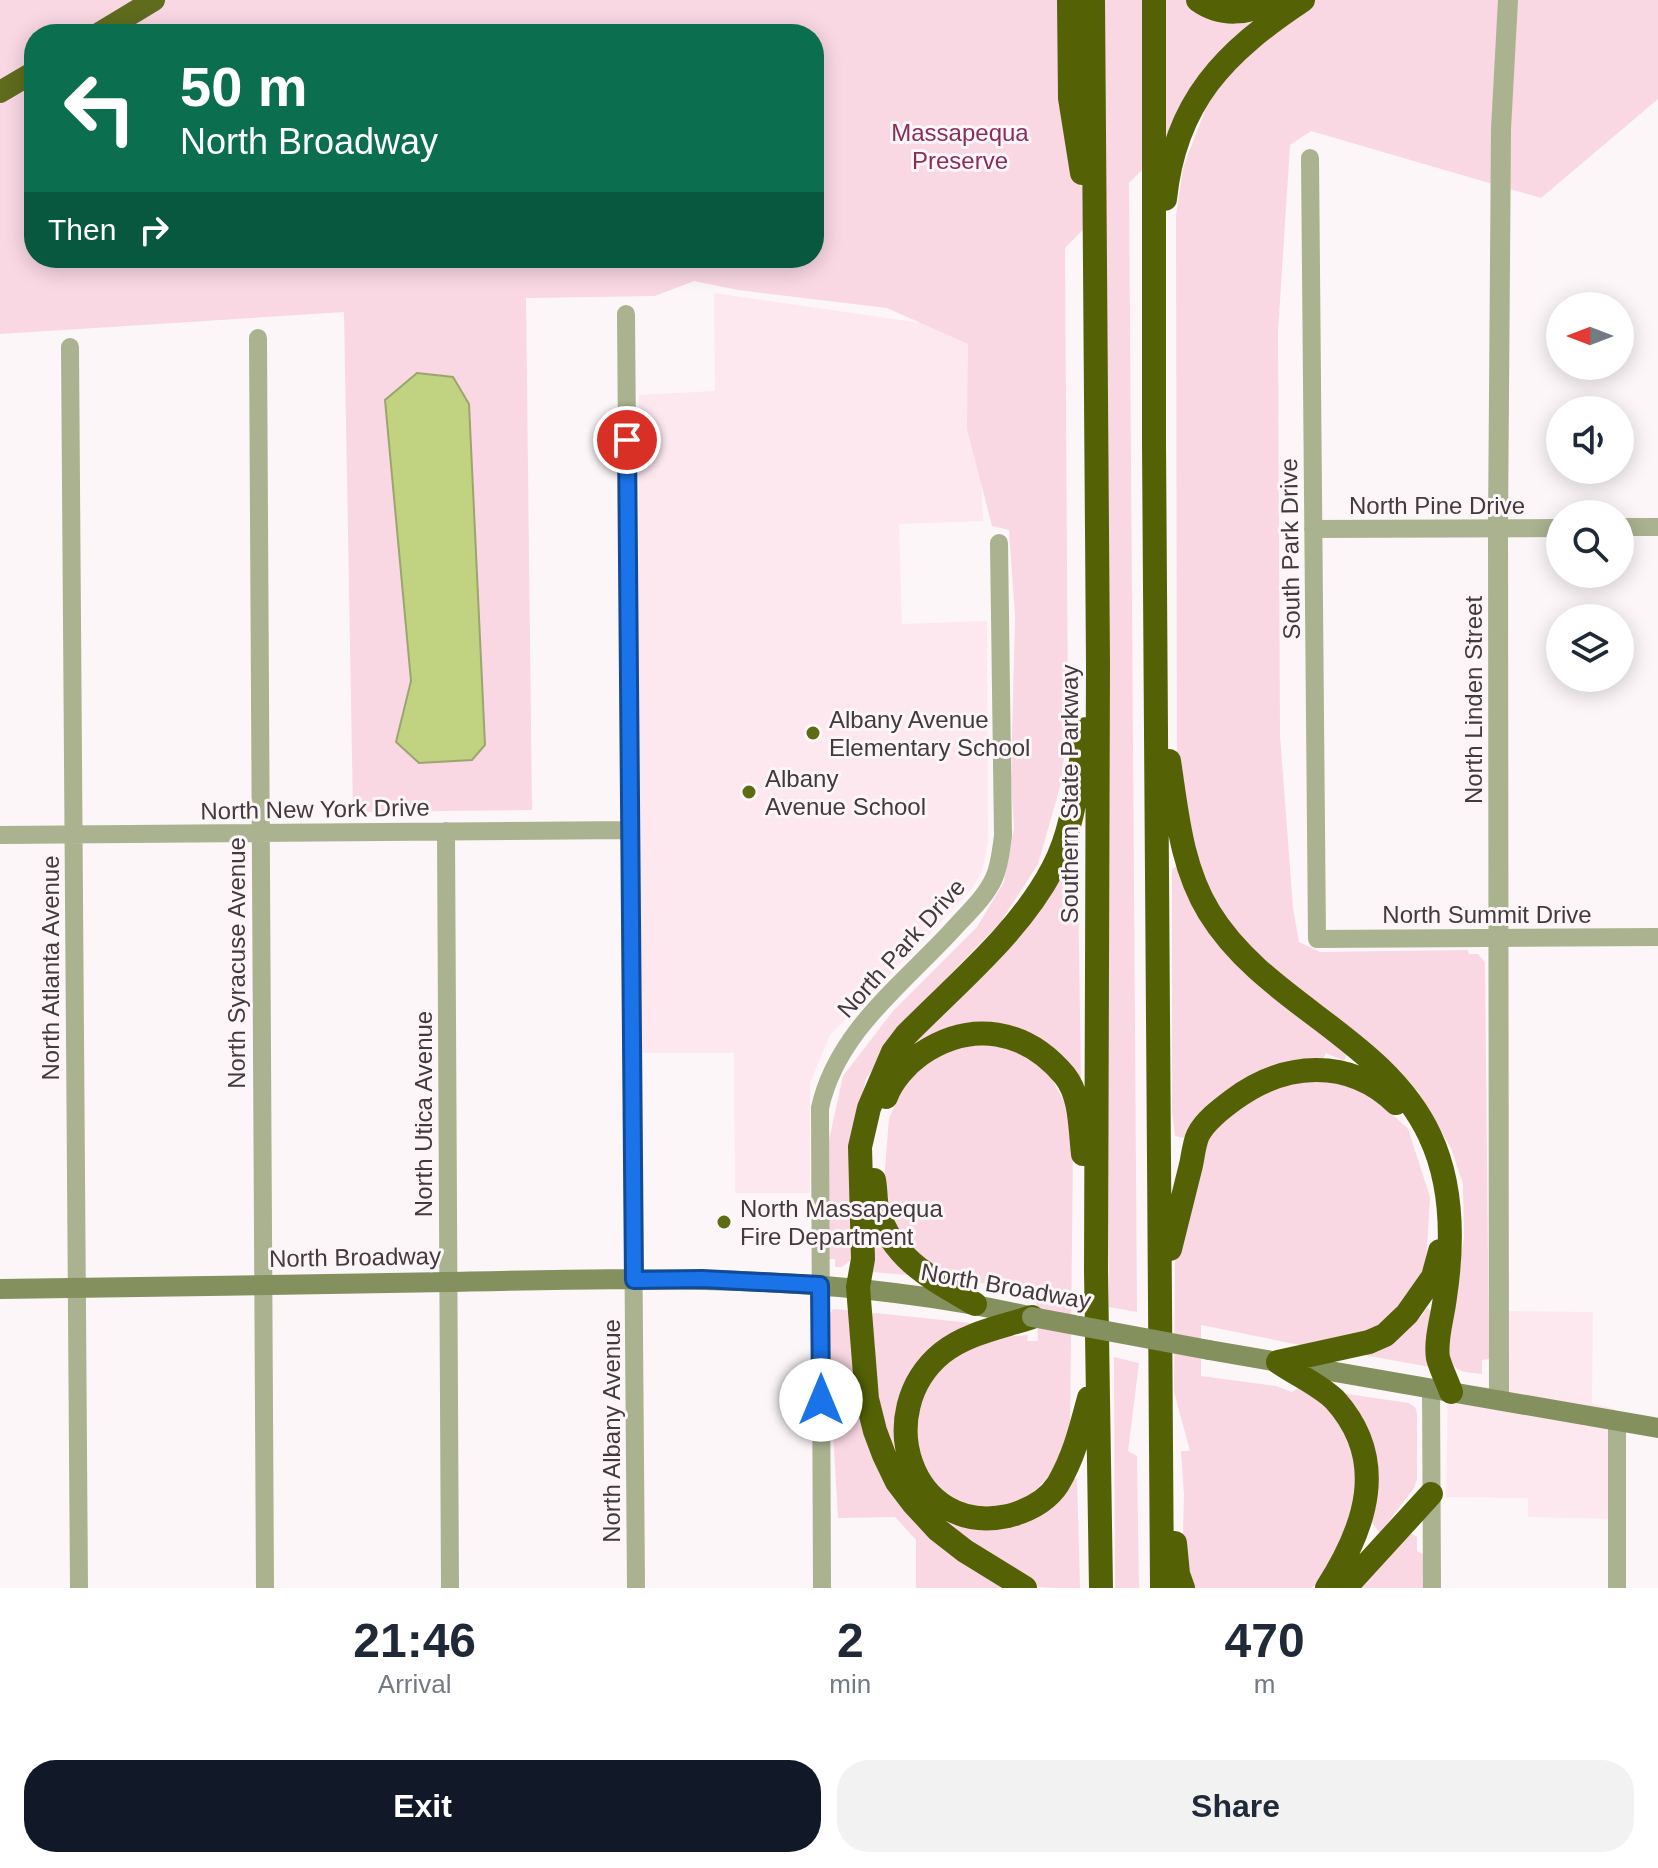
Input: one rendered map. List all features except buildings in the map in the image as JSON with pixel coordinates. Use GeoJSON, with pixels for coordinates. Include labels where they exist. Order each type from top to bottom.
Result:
{"type":"FeatureCollection","features":[{"type":"Feature","properties":{"kind":"highway"},"geometry":{"type":"LineString","coordinates":[[114,24],[154,0]]}},
{"type":"Feature","properties":{"kind":"highway"},"geometry":{"type":"LineString","coordinates":[[1069,0],[1070,98],[1095,255]]}},
{"type":"Feature","properties":{"kind":"highway","name":"Southern State Parkway"},"geometry":{"type":"LineString","coordinates":[[1093,0],[1098,664],[1096,1271],[1101,1588]]}},
{"type":"Feature","properties":{"kind":"highway"},"geometry":{"type":"LineString","coordinates":[[1154,0],[1162,1588]]}},
{"type":"Feature","properties":{"kind":"highway"},"geometry":{"type":"LineString","coordinates":[[1198,0],[1230,12],[1255,8],[1271,0]]}},
{"type":"Feature","properties":{"kind":"highway"},"geometry":{"type":"LineString","coordinates":[[1154,445],[1164,304],[1165,199],[1171,156],[1178,135],[1196,97],[1226,59],[1262,28],[1303,0]]}},
{"type":"Feature","properties":{"kind":"highway"},"geometry":{"type":"LineString","coordinates":[[0,92],[24,78]]}},
{"type":"Feature","properties":{"kind":"highway"},"geometry":{"type":"LineString","coordinates":[[1025,1588],[965,1551],[938,1530],[897,1482],[875,1431],[867,1399],[858,1287],[863,1259],[860,1147],[869,1108],[893,1052],[1006,934],[1034,899],[1054,866],[1071,808],[1098,664]]}},
{"type":"Feature","properties":{"kind":"highway"},"geometry":{"type":"LineString","coordinates":[[1156,673],[1180,837],[1187,864],[1209,913],[1270,982],[1376,1063],[1407,1098],[1434,1146],[1446,1187],[1449,1213],[1447,1278],[1438,1357],[1441,1390]]}},
{"type":"Feature","properties":{"kind":"highway"},"geometry":{"type":"LineString","coordinates":[[975,1304],[922,1274],[896,1246],[878,1211],[874,1176],[874,1144],[890,1085],[914,1059],[955,1036],[999,1034],[1033,1047],[1067,1078],[1078,1105],[1096,1271]]}},
{"type":"Feature","properties":{"kind":"highway"},"geometry":{"type":"LineString","coordinates":[[1161,1283],[1198,1135],[1219,1111],[1247,1089],[1277,1075],[1302,1069],[1332,1069],[1367,1081],[1387,1094],[1409,1115],[1424,1139],[1434,1168],[1442,1234],[1433,1277],[1407,1314],[1385,1335],[1369,1342],[1278,1362]]}},
{"type":"Feature","properties":{"kind":"highway"},"geometry":{"type":"LineString","coordinates":[[1032,1317],[957,1343],[928,1367],[914,1389],[906,1415],[904,1439],[911,1466],[923,1487],[941,1504],[973,1518],[989,1520],[1021,1513],[1056,1486],[1076,1446],[1097,1361]]}},
{"type":"Feature","properties":{"kind":"highway"},"geometry":{"type":"LineString","coordinates":[[1278,1362],[1333,1398],[1362,1444],[1367,1466],[1367,1491],[1361,1521],[1348,1552],[1327,1588]]}},
{"type":"Feature","properties":{"kind":"highway"},"geometry":{"type":"LineString","coordinates":[[1161,1393],[1178,1574],[1183,1588]]}},
{"type":"Feature","properties":{"kind":"highway"},"geometry":{"type":"LineString","coordinates":[[1345,1588],[1431,1494]]}},
{"type":"Feature","properties":{"kind":"main road","name":"North Broadway"},"geometry":{"type":"LineString","coordinates":[[0,1289],[702,1279],[858,1287],[975,1304],[1209,1350],[1658,1428]]}},
{"type":"Feature","properties":{"kind":"street","name":"North Linden Street"},"geometry":{"type":"LineString","coordinates":[[1499,1400],[1498,528],[1501,129],[1508,0]]}},
{"type":"Feature","properties":{"kind":"street","name":"South Park Drive"},"geometry":{"type":"LineString","coordinates":[[1310,158],[1317,939]]}},
{"type":"Feature","properties":{"kind":"street","name":"North Albany Avenue"},"geometry":{"type":"LineString","coordinates":[[626,314],[636,1588]]}},
{"type":"Feature","properties":{"kind":"street","name":"North Syracuse Avenue"},"geometry":{"type":"LineString","coordinates":[[258,338],[265,1588]]}},
{"type":"Feature","properties":{"kind":"street","name":"North Atlanta Avenue"},"geometry":{"type":"LineString","coordinates":[[70,347],[79,1588]]}},
{"type":"Feature","properties":{"kind":"street"},"geometry":{"type":"LineString","coordinates":[[1634,527],[1658,527]]}},
{"type":"Feature","properties":{"kind":"street","name":"North Pine Drive"},"geometry":{"type":"LineString","coordinates":[[1313,529],[1546,528]]}},
{"type":"Feature","properties":{"kind":"street","name":"North Park Drive"},"geometry":{"type":"LineString","coordinates":[[822,1588],[820,1108],[824,1087],[841,1052],[858,1028],[978,901],[994,877],[1003,836],[999,543]]}},
{"type":"Feature","properties":{"kind":"street","name":"North New York Drive"},"geometry":{"type":"LineString","coordinates":[[0,835],[630,830]]}},
{"type":"Feature","properties":{"kind":"street","name":"North Utica Avenue"},"geometry":{"type":"LineString","coordinates":[[446,831],[450,1588]]}},
{"type":"Feature","properties":{"kind":"street","name":"North Summit Drive"},"geometry":{"type":"LineString","coordinates":[[1317,939],[1658,937]]}},
{"type":"Feature","properties":{"kind":"street"},"geometry":{"type":"LineString","coordinates":[[1432,1588],[1431,1494],[1441,1390]]}},
{"type":"Feature","properties":{"kind":"street"},"geometry":{"type":"LineString","coordinates":[[1617,1421],[1617,1588]]}},
{"type":"Feature","properties":{"kind":"shaded area","name":"Albany Avenue Elementary School"},"geometry":{"type":"Polygon","coordinates":[[[714,293],[977,331],[983,521],[899,524],[902,624],[987,621],[988,842],[982,871],[973,887],[830,1035],[810,1083],[810,1193],[735,1193],[734,1053],[638,1053],[639,395],[715,391],[714,293]]]}},
{"type":"Feature","properties":{"kind":"shaded area"},"geometry":{"type":"Polygon","coordinates":[[[417,373],[453,377],[469,404],[485,745],[472,760],[419,763],[396,742],[411,681],[385,400],[417,373]]]}},
{"type":"Feature","properties":{"kind":"shaded area"},"geometry":{"type":"Polygon","coordinates":[[[1506,1311],[1593,1312],[1592,1403],[1615,1409],[1616,1519],[1528,1517],[1528,1498],[1446,1497],[1448,1386],[1505,1387],[1506,1311]]]}},
{"type":"Feature","properties":{"kind":"green space","name":"Massapequa Preserve"},"geometry":{"type":"Polygon","coordinates":[[[0,0],[1658,0],[1658,99],[1541,198],[1311,131],[1290,145],[1278,332],[1280,735],[1293,908],[1299,942],[1320,952],[1468,950],[1469,954],[1478,954],[1485,962],[1489,1359],[1482,1360],[1482,1374],[1458,1369],[1446,1348],[1464,1237],[1463,1184],[1451,1148],[1418,1092],[1383,1060],[1271,972],[1223,921],[1190,857],[1177,796],[1176,216],[1183,168],[1207,105],[1129,183],[1137,1312],[1109,1307],[1102,210],[1065,248],[1068,723],[1061,783],[1038,864],[1000,923],[904,1022],[866,1079],[852,1141],[851,1260],[842,1267],[835,1267],[835,1259],[828,1259],[829,1140],[843,1076],[893,1011],[977,927],[1004,882],[1014,828],[1011,780],[1015,616],[1009,530],[992,526],[967,429],[968,344],[887,308],[738,290],[694,281],[655,296],[526,298],[532,810],[353,812],[344,312],[0,334],[0,0]]]}},
{"type":"Feature","properties":{"kind":"green space"},"geometry":{"type":"Polygon","coordinates":[[[1074,852],[1078,885],[1081,1084],[1043,1044],[910,1048],[1067,853],[1074,852]]]}},
{"type":"Feature","properties":{"kind":"green space"},"geometry":{"type":"Polygon","coordinates":[[[1177,865],[1206,925],[1348,1051],[1344,1061],[1326,1053],[1322,1061],[1185,1138],[1175,1136],[1172,1112],[1172,870],[1177,865]]]}},
{"type":"Feature","properties":{"kind":"green space"},"geometry":{"type":"Polygon","coordinates":[[[955,1041],[1002,1042],[1044,1065],[1064,1101],[1073,1150],[1070,1427],[1065,1450],[1054,1470],[1019,1502],[992,1510],[965,1506],[941,1493],[923,1473],[913,1447],[912,1417],[929,1378],[952,1351],[989,1338],[1028,1335],[1027,1341],[1038,1341],[1036,1293],[954,1278],[924,1264],[898,1235],[884,1182],[889,1118],[914,1067],[955,1041]]]}},
{"type":"Feature","properties":{"kind":"green space"},"geometry":{"type":"Polygon","coordinates":[[[1315,1076],[1368,1092],[1408,1129],[1430,1197],[1426,1265],[1398,1311],[1355,1341],[1310,1347],[1201,1325],[1201,1376],[1276,1386],[1292,1392],[1298,1388],[1313,1396],[1334,1411],[1350,1432],[1359,1471],[1358,1492],[1346,1536],[1325,1574],[1312,1588],[1190,1588],[1182,1570],[1184,1495],[1181,1451],[1190,1451],[1174,1392],[1175,1254],[1205,1135],[1256,1091],[1315,1076]]]}},
{"type":"Feature","properties":{"kind":"green space"},"geometry":{"type":"Polygon","coordinates":[[[867,1184],[908,1271],[907,1275],[862,1271],[867,1184]]]}},
{"type":"Feature","properties":{"kind":"green space"},"geometry":{"type":"Polygon","coordinates":[[[1427,1308],[1433,1311],[1430,1367],[1364,1355],[1410,1318],[1420,1318],[1427,1308]]]}},
{"type":"Feature","properties":{"kind":"green space"},"geometry":{"type":"Polygon","coordinates":[[[833,1309],[847,1310],[853,1315],[884,1474],[1014,1588],[916,1588],[916,1540],[895,1517],[838,1518],[829,1359],[829,1315],[833,1309]]]}},
{"type":"Feature","properties":{"kind":"green space"},"geometry":{"type":"Polygon","coordinates":[[[876,1313],[980,1324],[936,1346],[911,1371],[896,1409],[894,1436],[900,1461],[911,1484],[928,1504],[949,1518],[974,1526],[1003,1527],[1026,1519],[1060,1488],[1077,1478],[1080,1588],[1038,1587],[1032,1584],[946,1527],[910,1490],[895,1468],[876,1419],[870,1364],[871,1317],[876,1313]]]}},
{"type":"Feature","properties":{"kind":"green space"},"geometry":{"type":"Polygon","coordinates":[[[1114,1357],[1139,1363],[1128,1451],[1137,1456],[1139,1588],[1115,1588],[1114,1357]]]}},
{"type":"Feature","properties":{"kind":"green space"},"geometry":{"type":"Polygon","coordinates":[[[1340,1393],[1409,1403],[1417,1413],[1417,1479],[1414,1488],[1380,1533],[1369,1518],[1340,1393]]]}},
{"type":"Feature","properties":{"kind":"green space"},"geometry":{"type":"Polygon","coordinates":[[[1411,1533],[1417,1537],[1417,1551],[1426,1556],[1426,1588],[1355,1588],[1411,1533]]]}},
{"type":"Feature","properties":{"kind":"place","name":"Albany Avenue Elementary School"},"geometry":{"type":"Point","coordinates":[813,733]}},
{"type":"Feature","properties":{"kind":"place","name":"Albany Avenue School"},"geometry":{"type":"Point","coordinates":[749,792]}},
{"type":"Feature","properties":{"kind":"place","name":"North Massapequa Fire Department"},"geometry":{"type":"Point","coordinates":[724,1222]}},
{"type":"Feature","properties":{"kind":"route"},"geometry":{"type":"LineString","coordinates":[[627,440],[634,1280],[702,1279],[820,1285],[821,1400]]}}]}
